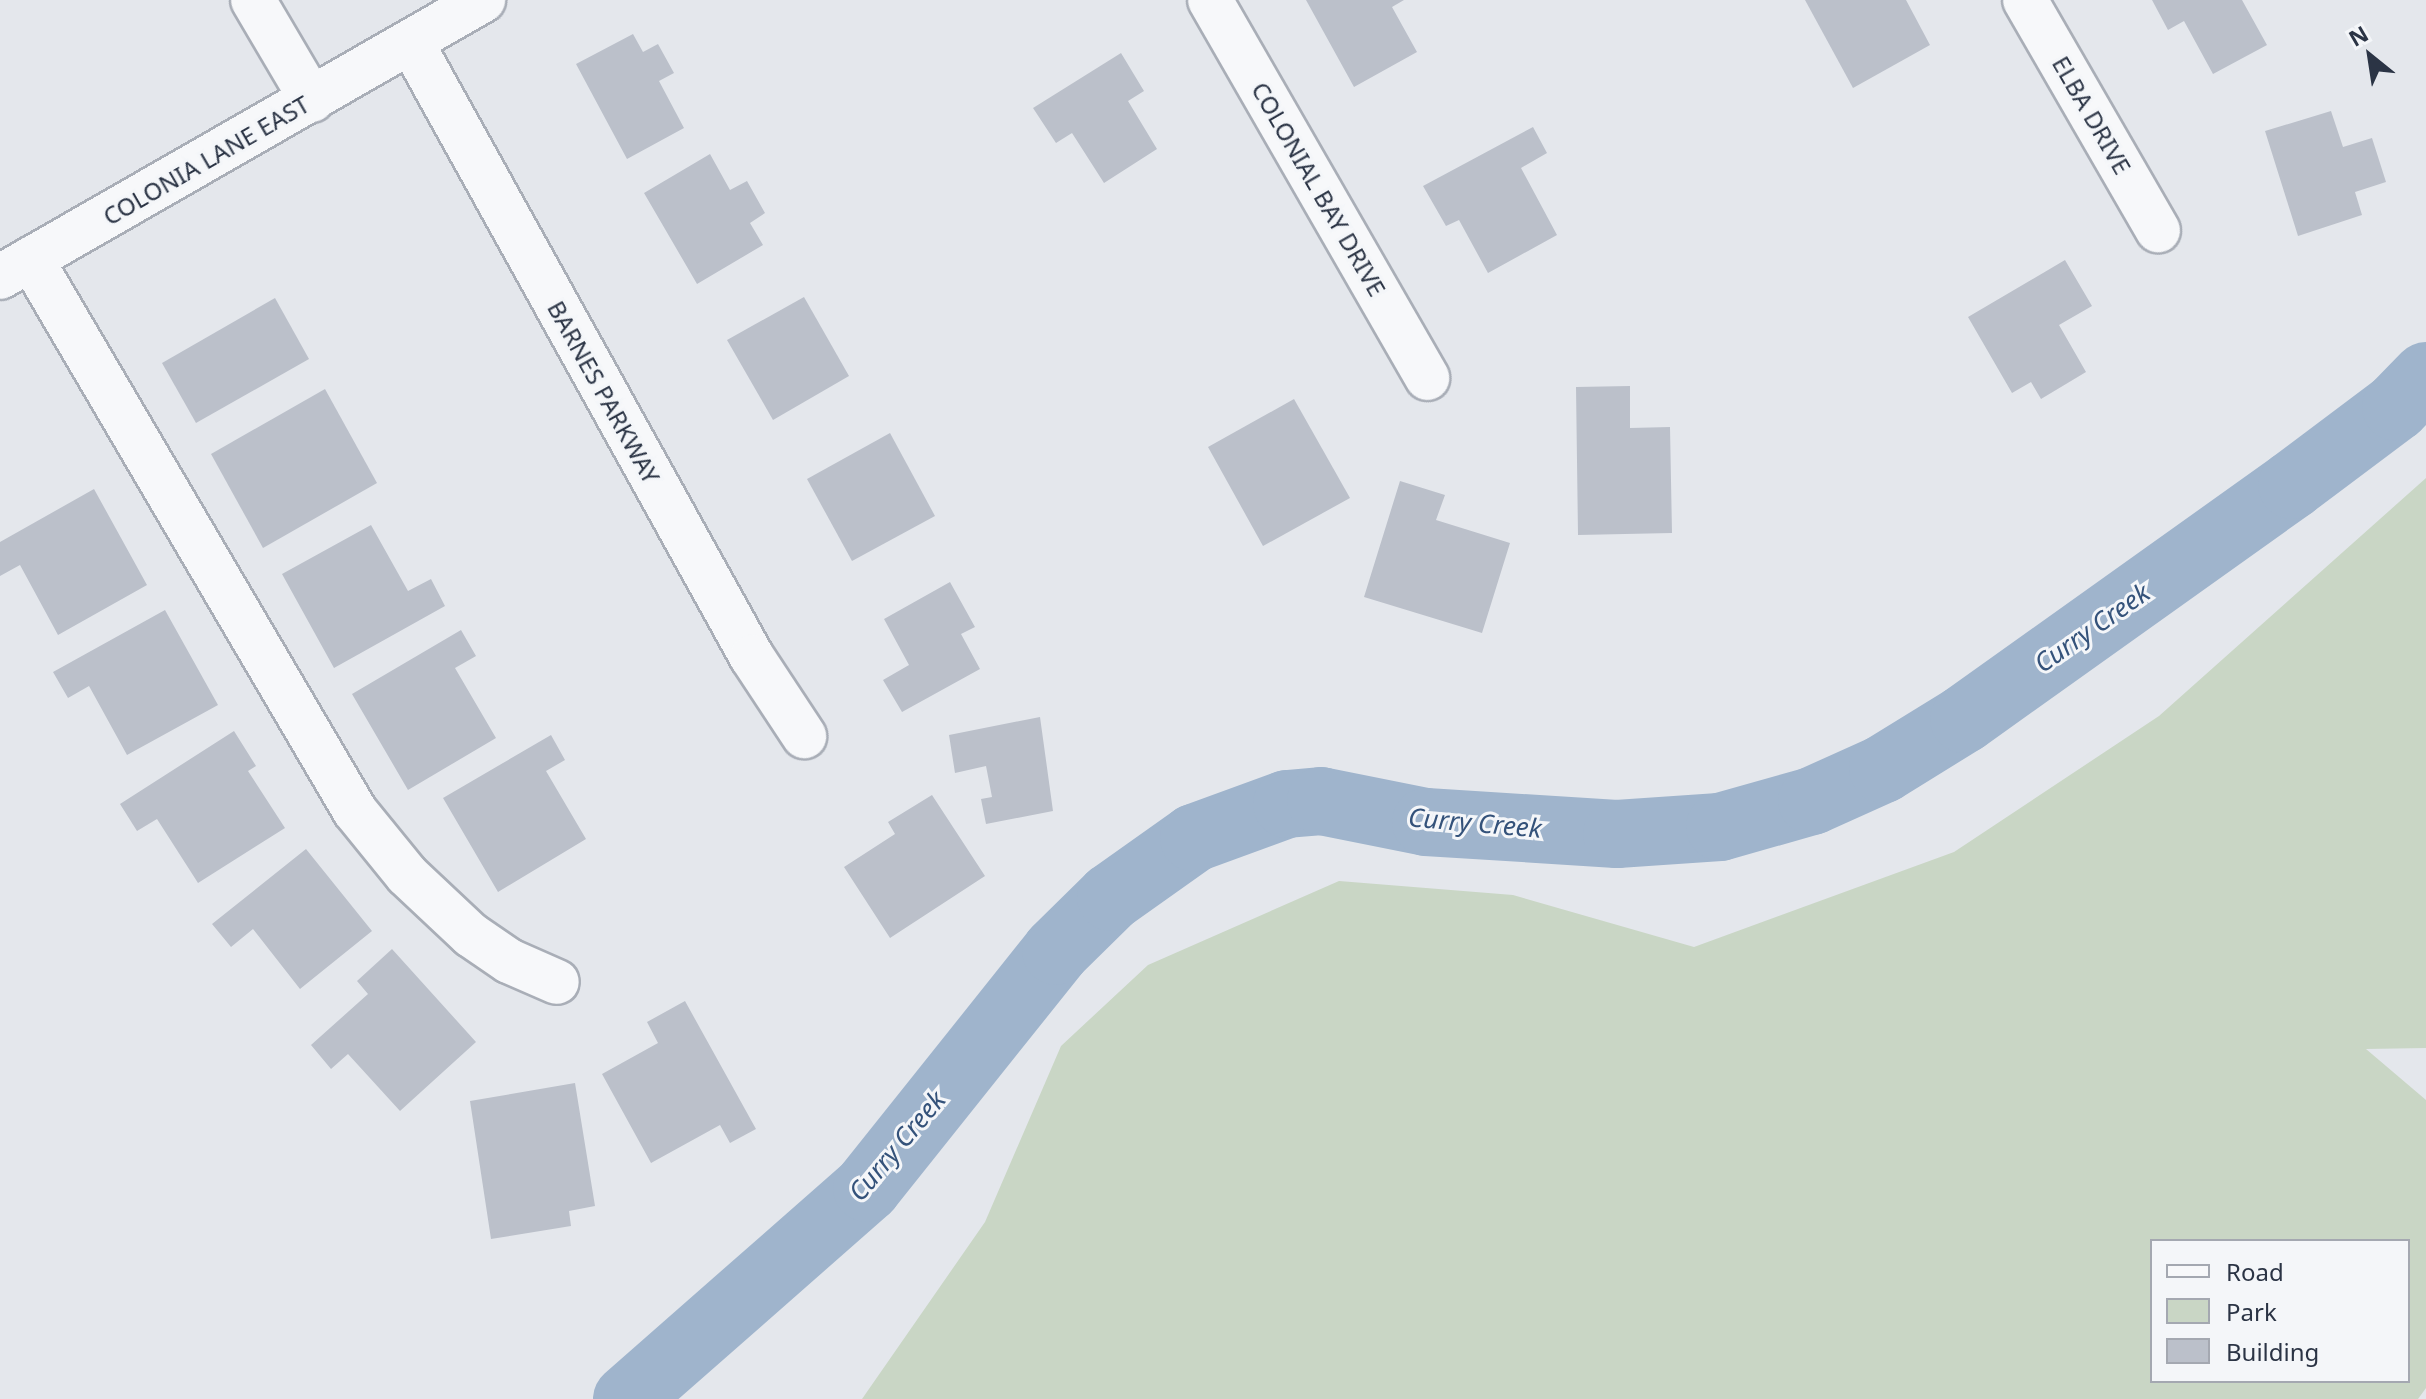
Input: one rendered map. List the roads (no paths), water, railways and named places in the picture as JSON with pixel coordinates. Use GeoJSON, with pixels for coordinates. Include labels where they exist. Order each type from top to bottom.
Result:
{"type":"FeatureCollection","features":[{"type":"Feature","properties":{"kind":"street"},"geometry":{"type":"LineString","coordinates":[[253,0],[312,100]]}},
{"type":"Feature","properties":{"kind":"street","name":"COLONIA LANE EAST"},"geometry":{"type":"LineString","coordinates":[[16,268],[412,44],[483,0]]}},
{"type":"Feature","properties":{"kind":"street","name":"COLONIA LANE EAST"},"geometry":{"type":"LineString","coordinates":[[412,44],[505,0]]}},
{"type":"Feature","properties":{"kind":"street","name":"COLONIAL BAY DRIVE"},"geometry":{"type":"LineString","coordinates":[[1210,0],[1427,378]]}},
{"type":"Feature","properties":{"kind":"street","name":"ELBA DRIVE"},"geometry":{"type":"LineString","coordinates":[[2025,0],[2158,230]]}},
{"type":"Feature","properties":{"kind":"street","name":"BARNES PARKWAY"},"geometry":{"type":"LineString","coordinates":[[412,44],[752,657],[804,736]]}},
{"type":"Feature","properties":{"kind":"street"},"geometry":{"type":"LineString","coordinates":[[16,268],[355,811],[407,875],[471,935],[509,961],[557,982]]}},
{"type":"Feature","properties":{"kind":"waterway","name":"Curry Creek"},"geometry":{"type":"LineString","coordinates":[[627,1399],[867,1188],[1056,951],[1111,897],[1194,838],[1287,804],[1321,801],[1426,822],[1617,834],[1720,827],[1812,801],[1883,769],[1964,719],[2292,485],[2396,407],[2426,376]]}}]}
